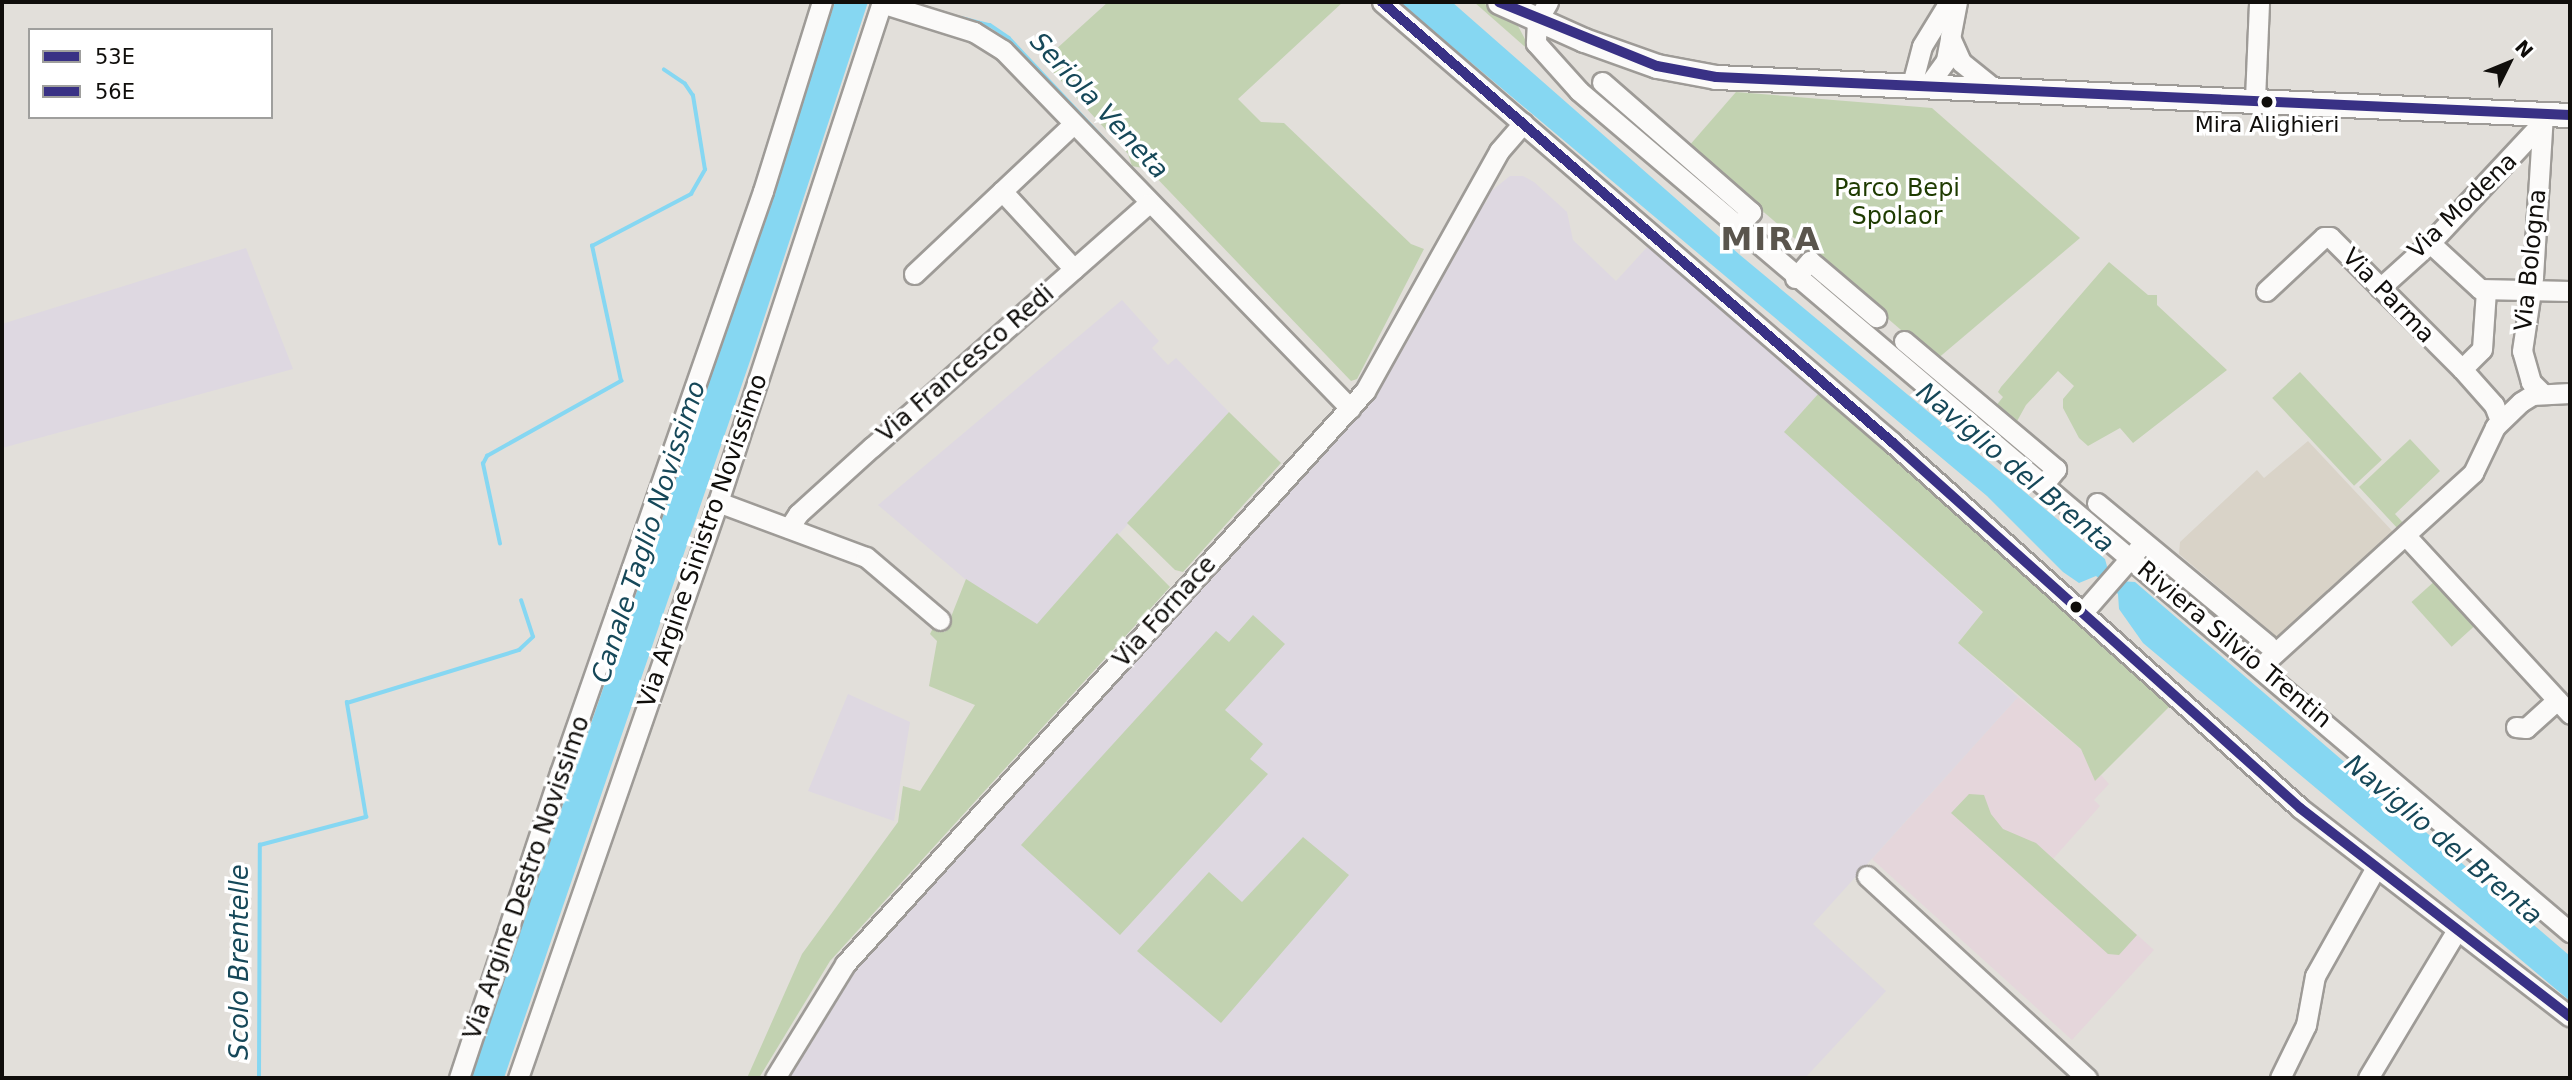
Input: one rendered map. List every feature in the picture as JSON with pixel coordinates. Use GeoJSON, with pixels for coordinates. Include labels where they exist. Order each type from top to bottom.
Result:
{"type":"FeatureCollection","features":[{"type":"Feature","properties":{"kind":"main road"},"geometry":{"type":"LineString","coordinates":[[1499,2],[1543,11],[1657,66],[1716,76],[1919,88],[2255,99],[2543,117],[2570,115]]}},
{"type":"Feature","properties":{"kind":"street","name":"Via Argine Destro Novissimo"},"geometry":{"type":"LineString","coordinates":[[459,1078],[560,773],[762,191],[822,2]]}},
{"type":"Feature","properties":{"kind":"street"},"geometry":{"type":"LineString","coordinates":[[882,2],[983,36],[1012,58],[1148,204],[1350,408]]}},
{"type":"Feature","properties":{"kind":"street","name":"Via Argine Sinistro Novissimo"},"geometry":{"type":"LineString","coordinates":[[518,1078],[718,502],[882,2]]}},
{"type":"Feature","properties":{"kind":"street"},"geometry":{"type":"LineString","coordinates":[[1382,2],[2091,604],[2300,808],[2375,869],[2570,1017]]}},
{"type":"Feature","properties":{"kind":"street"},"geometry":{"type":"LineString","coordinates":[[1919,88],[1922,46],[1949,2]]}},
{"type":"Feature","properties":{"kind":"street"},"geometry":{"type":"LineString","coordinates":[[1919,88],[1947,60],[1957,2]]}},
{"type":"Feature","properties":{"kind":"street"},"geometry":{"type":"LineString","coordinates":[[2255,99],[2259,2]]}},
{"type":"Feature","properties":{"kind":"street"},"geometry":{"type":"LineString","coordinates":[[1543,11],[1539,49],[1606,116],[1795,278],[1952,395]]}},
{"type":"Feature","properties":{"kind":"street"},"geometry":{"type":"LineString","coordinates":[[1950,36],[1961,62],[1996,90]]}},
{"type":"Feature","properties":{"kind":"street"},"geometry":{"type":"LineString","coordinates":[[1602,82],[1751,212],[1737,228]]}},
{"type":"Feature","properties":{"kind":"street"},"geometry":{"type":"LineString","coordinates":[[1606,116],[1621,99]]}},
{"type":"Feature","properties":{"kind":"street","name":"Via Modena"},"geometry":{"type":"LineString","coordinates":[[2380,288],[2430,243],[2543,117]]}},
{"type":"Feature","properties":{"kind":"street","name":"Via Bologna"},"geometry":{"type":"LineString","coordinates":[[2542,393],[2531,382],[2524,360],[2527,294],[2533,277],[2543,117]]}},
{"type":"Feature","properties":{"kind":"street","name":"Via Fornace"},"geometry":{"type":"LineString","coordinates":[[775,1078],[845,964],[1350,408],[1371,380],[1499,151],[1523,122]]}},
{"type":"Feature","properties":{"kind":"street"},"geometry":{"type":"LineString","coordinates":[[914,274],[1073,124]]}},
{"type":"Feature","properties":{"kind":"street"},"geometry":{"type":"LineString","coordinates":[[1660,162],[1674,146]]}},
{"type":"Feature","properties":{"kind":"street"},"geometry":{"type":"LineString","coordinates":[[1003,191],[1074,269]]}},
{"type":"Feature","properties":{"kind":"street","name":"Via Francesco Redi"},"geometry":{"type":"LineString","coordinates":[[789,528],[798,514],[863,455],[1148,204]]}},
{"type":"Feature","properties":{"kind":"street","name":"Via Parma"},"geometry":{"type":"LineString","coordinates":[[2266,291],[2324,237],[2336,241],[2462,369],[2494,405],[2500,421]]}},
{"type":"Feature","properties":{"kind":"street"},"geometry":{"type":"LineString","coordinates":[[2430,243],[2470,284],[2486,291],[2527,294],[2570,291]]}},
{"type":"Feature","properties":{"kind":"street"},"geometry":{"type":"LineString","coordinates":[[1795,278],[1810,261],[1876,317]]}},
{"type":"Feature","properties":{"kind":"street"},"geometry":{"type":"LineString","coordinates":[[2462,369],[2482,349],[2486,291]]}},
{"type":"Feature","properties":{"kind":"street"},"geometry":{"type":"LineString","coordinates":[[1903,341],[1952,395]]}},
{"type":"Feature","properties":{"kind":"street"},"geometry":{"type":"LineString","coordinates":[[2261,666],[2473,473],[2500,421],[2521,402],[2542,393],[2570,393]]}},
{"type":"Feature","properties":{"kind":"street","name":"Riviera Silvio Trentin"},"geometry":{"type":"LineString","coordinates":[[1952,395],[2056,469],[2044,484],[2136,551],[2261,666],[2570,932]]}},
{"type":"Feature","properties":{"kind":"street"},"geometry":{"type":"LineString","coordinates":[[718,502],[866,557],[940,620]]}},
{"type":"Feature","properties":{"kind":"street"},"geometry":{"type":"LineString","coordinates":[[2097,503],[2136,551],[2169,559],[2267,645]]}},
{"type":"Feature","properties":{"kind":"street"},"geometry":{"type":"LineString","coordinates":[[2406,536],[2564,707],[2526,728],[2516,727]]}},
{"type":"Feature","properties":{"kind":"street"},"geometry":{"type":"LineString","coordinates":[[2091,604],[2136,551]]}},
{"type":"Feature","properties":{"kind":"street"},"geometry":{"type":"LineString","coordinates":[[2280,1078],[2301,1041],[2315,976],[2375,869]]}},
{"type":"Feature","properties":{"kind":"street"},"geometry":{"type":"LineString","coordinates":[[1867,876],[2087,1078]]}},
{"type":"Feature","properties":{"kind":"street"},"geometry":{"type":"LineString","coordinates":[[2376,1076],[2457,930]]}},
{"type":"Feature","properties":{"kind":"shaded area"},"geometry":{"type":"Polygon","coordinates":[[[1510,176],[1523,176],[1534,182],[1567,212],[1573,240],[1616,281],[1650,244],[1819,393],[1785,432],[1983,613],[1958,643],[2018,697],[1813,924],[1886,991],[1805,1078],[785,1078],[848,976],[1370,400],[1481,199],[1486,203],[1490,192],[1510,176]]]}},
{"type":"Feature","properties":{"kind":"shaded area"},"geometry":{"type":"Polygon","coordinates":[[[246,248],[293,369],[2,448],[2,324],[246,248]]]}},
{"type":"Feature","properties":{"kind":"shaded area"},"geometry":{"type":"Polygon","coordinates":[[[1122,300],[1159,341],[1152,348],[1168,365],[1176,358],[1229,412],[1037,625],[965,579],[878,505],[1122,300]]]}},
{"type":"Feature","properties":{"kind":"shaded area"},"geometry":{"type":"Polygon","coordinates":[[[2308,441],[2396,535],[2277,645],[2249,613],[2179,554],[2180,542],[2257,470],[2264,478],[2308,441]]]}},
{"type":"Feature","properties":{"kind":"shaded area"},"geometry":{"type":"Polygon","coordinates":[[[848,694],[910,722],[894,821],[808,791],[848,694]]]}},
{"type":"Feature","properties":{"kind":"shaded area"},"geometry":{"type":"Polygon","coordinates":[[[2018,697],[2081,749],[2095,780],[2101,775],[2109,784],[2094,800],[2100,806],[2053,859],[2154,950],[2072,1040],[1872,859],[2018,697]]]}},
{"type":"Feature","properties":{"kind":"green space"},"geometry":{"type":"Polygon","coordinates":[[[1108,2],[1343,2],[1238,99],[1261,122],[1284,123],[1411,244],[1424,249],[1357,379],[1351,381],[1148,169],[1132,166],[1128,154],[1043,61],[1108,2]]]}},
{"type":"Feature","properties":{"kind":"green space"},"geometry":{"type":"Polygon","coordinates":[[[1474,2],[1482,2],[1518,26],[1533,54],[1474,2]]]}},
{"type":"Feature","properties":{"kind":"green space","name":"Parco Bepi Spolaor"},"geometry":{"type":"Polygon","coordinates":[[[1736,92],[1932,108],[2080,238],[1936,360],[1688,147],[1736,92]]]}},
{"type":"Feature","properties":{"kind":"green space"},"geometry":{"type":"Polygon","coordinates":[[[2109,262],[2148,295],[2157,295],[2157,305],[2227,370],[2133,443],[2120,428],[2088,446],[2079,438],[2063,408],[2063,399],[2074,386],[2058,371],[2026,405],[2016,423],[1995,407],[2003,397],[1998,392],[2109,262]]]}},
{"type":"Feature","properties":{"kind":"green space"},"geometry":{"type":"Polygon","coordinates":[[[2300,372],[2382,460],[2354,486],[2272,398],[2300,372]]]}},
{"type":"Feature","properties":{"kind":"green space"},"geometry":{"type":"Polygon","coordinates":[[[1819,393],[2171,705],[2095,781],[2081,749],[1958,643],[1983,612],[1784,432],[1819,393]]]}},
{"type":"Feature","properties":{"kind":"green space"},"geometry":{"type":"Polygon","coordinates":[[[1229,412],[1281,463],[1183,572],[1175,570],[1127,523],[1229,412]]]}},
{"type":"Feature","properties":{"kind":"green space"},"geometry":{"type":"Polygon","coordinates":[[[2410,439],[2440,471],[2395,514],[2405,525],[2399,530],[2359,487],[2410,439]]]}},
{"type":"Feature","properties":{"kind":"green space"},"geometry":{"type":"Polygon","coordinates":[[[1117,533],[1170,587],[830,961],[759,1078],[747,1078],[802,954],[898,822],[903,786],[920,791],[975,705],[929,686],[937,641],[930,634],[934,626],[945,632],[966,579],[1037,624],[1117,533]]]}},
{"type":"Feature","properties":{"kind":"green space"},"geometry":{"type":"Polygon","coordinates":[[[2436,580],[2476,625],[2452,647],[2411,602],[2436,580]]]}},
{"type":"Feature","properties":{"kind":"green space"},"geometry":{"type":"Polygon","coordinates":[[[1253,615],[1285,644],[1225,710],[1263,744],[1250,759],[1268,774],[1120,935],[1021,845],[1216,631],[1229,642],[1253,615]]]}},
{"type":"Feature","properties":{"kind":"green space"},"geometry":{"type":"Polygon","coordinates":[[[1969,794],[1984,795],[1991,814],[2003,829],[2036,843],[2137,935],[2119,955],[2108,954],[1951,813],[1969,794]]]}},
{"type":"Feature","properties":{"kind":"green space"},"geometry":{"type":"Polygon","coordinates":[[[1303,837],[1349,875],[1221,1023],[1137,951],[1209,872],[1242,902],[1303,837]]]}},
{"type":"Feature","properties":{"kind":"water"},"geometry":{"type":"Polygon","coordinates":[[[835,2],[868,2],[751,358],[504,1078],[468,1078],[687,447],[835,2]]]}},
{"type":"Feature","properties":{"kind":"water"},"geometry":{"type":"Polygon","coordinates":[[[1399,2],[1452,2],[1740,255],[2105,559],[2108,570],[2120,581],[2135,582],[2570,956],[2570,1001],[2143,643],[2119,609],[2118,594],[2113,589],[2096,576],[2079,583],[2063,572],[1987,496],[1399,2]]]}},
{"type":"Feature","properties":{"kind":"waterway","name":"Seriola Veneta"},"geometry":{"type":"LineString","coordinates":[[961,18],[990,25],[1009,38],[1145,183]]}},
{"type":"Feature","properties":{"kind":"waterway","name":"Scolo Brentelle"},"geometry":{"type":"LineString","coordinates":[[500,544],[483,464],[487,456],[621,381],[592,246],[691,194],[705,170],[693,96],[685,84],[664,70]]}},
{"type":"Feature","properties":{"kind":"waterway","name":"Scolo Brentelle"},"geometry":{"type":"LineString","coordinates":[[259,1078],[260,845],[366,817],[347,703],[519,650],[533,637],[521,601]]}},
{"type":"Feature","properties":{"kind":"transit line","name":"56E"},"geometry":{"type":"LineString","coordinates":[[1382,2],[1892,442],[2300,808],[2570,1017]]}},
{"type":"Feature","properties":{"kind":"transit line","name":"53E"},"geometry":{"type":"LineString","coordinates":[[1499,2],[1657,66],[1716,77],[2570,115]]}},
{"type":"Feature","properties":{"kind":"place","name":"Mira Alighieri"},"geometry":{"type":"Point","coordinates":[2267,102]}},
{"type":"Feature","properties":{"kind":"district","name":"MIRA"},"geometry":{"type":"Point","coordinates":[1771,239]}},
{"type":"Feature","properties":{"kind":"water label","name":"Naviglio del Brenta"},"geometry":{"type":"Point","coordinates":[2015,468]}},
{"type":"Feature","properties":{"kind":"water label","name":"Canale Taglio Novissimo"},"geometry":{"type":"Point","coordinates":[649,532]}},
{"type":"Feature","properties":{"kind":"water label","name":"Naviglio del Brenta"},"geometry":{"type":"Point","coordinates":[2443,840]}}]}
